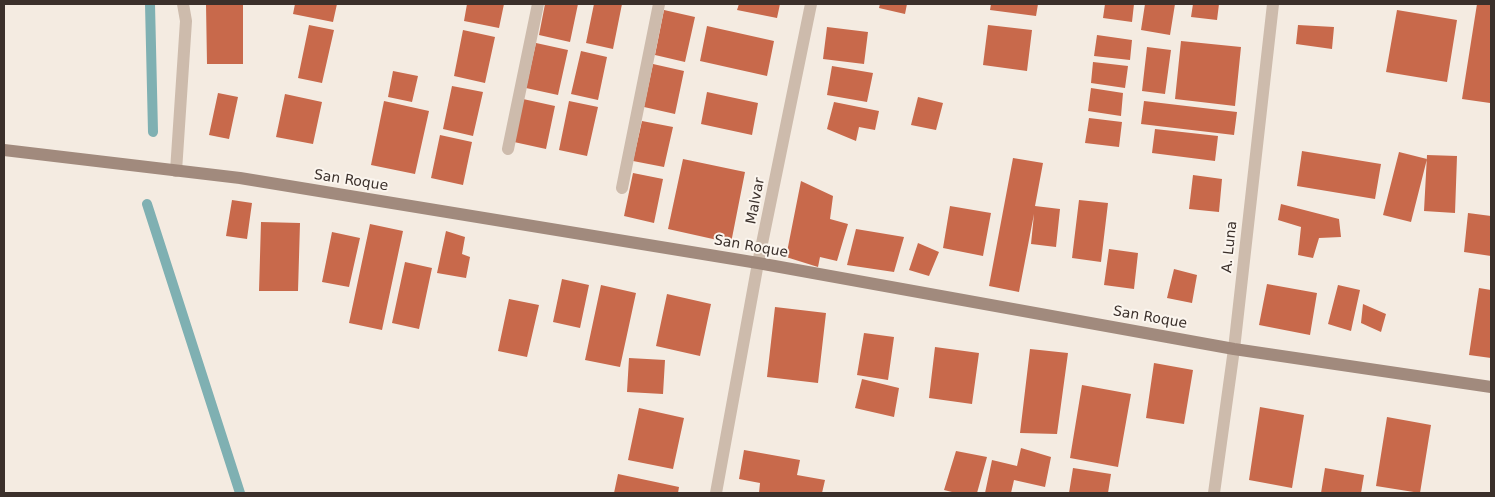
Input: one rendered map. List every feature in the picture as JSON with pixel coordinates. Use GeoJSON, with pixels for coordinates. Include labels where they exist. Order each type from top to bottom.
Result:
{"type":"FeatureCollection","features":[{"type":"Feature","properties":{"kind":"street"},"geometry":{"type":"LineString","coordinates":[[176,171],[186,21],[183,4]]}},
{"type":"Feature","properties":{"kind":"street"},"geometry":{"type":"LineString","coordinates":[[508,149],[538,4]]}},
{"type":"Feature","properties":{"kind":"street"},"geometry":{"type":"LineString","coordinates":[[622,188],[659,4]]}},
{"type":"Feature","properties":{"kind":"street","name":"Malvar"},"geometry":{"type":"LineString","coordinates":[[716,493],[758,263],[811,4]]}},
{"type":"Feature","properties":{"kind":"street","name":"A. Luna"},"geometry":{"type":"LineString","coordinates":[[1214,493],[1234,349],[1273,4]]}},
{"type":"Feature","properties":{"kind":"street","name":"San Roque"},"geometry":{"type":"LineString","coordinates":[[4,150],[240,178],[758,263],[1234,349],[1491,387]]}},
{"type":"Feature","properties":{"kind":"building"},"geometry":{"type":"Polygon","coordinates":[[[206,4],[243,4],[243,64],[207,64],[206,4]]]}},
{"type":"Feature","properties":{"kind":"building"},"geometry":{"type":"Polygon","coordinates":[[[295,4],[337,4],[333,22],[293,14],[295,4]]]}},
{"type":"Feature","properties":{"kind":"building"},"geometry":{"type":"Polygon","coordinates":[[[467,4],[504,4],[499,28],[464,21],[467,4]]]}},
{"type":"Feature","properties":{"kind":"building"},"geometry":{"type":"Polygon","coordinates":[[[545,4],[578,4],[570,42],[539,35],[545,4]]]}},
{"type":"Feature","properties":{"kind":"building"},"geometry":{"type":"Polygon","coordinates":[[[594,4],[622,4],[613,49],[586,43],[594,4]]]}},
{"type":"Feature","properties":{"kind":"building"},"geometry":{"type":"Polygon","coordinates":[[[739,4],[780,4],[777,18],[737,10],[739,4]]]}},
{"type":"Feature","properties":{"kind":"building"},"geometry":{"type":"Polygon","coordinates":[[[880,4],[907,4],[905,14],[879,8],[880,4]]]}},
{"type":"Feature","properties":{"kind":"building"},"geometry":{"type":"Polygon","coordinates":[[[991,4],[1038,4],[1036,16],[990,10],[991,4]]]}},
{"type":"Feature","properties":{"kind":"building"},"geometry":{"type":"Polygon","coordinates":[[[1105,4],[1134,4],[1132,22],[1103,18],[1105,4]]]}},
{"type":"Feature","properties":{"kind":"building"},"geometry":{"type":"Polygon","coordinates":[[[1145,4],[1175,4],[1170,35],[1141,30],[1145,4]]]}},
{"type":"Feature","properties":{"kind":"building"},"geometry":{"type":"Polygon","coordinates":[[[1193,4],[1219,4],[1217,20],[1191,17],[1193,4]]]}},
{"type":"Feature","properties":{"kind":"building"},"geometry":{"type":"Polygon","coordinates":[[[1477,4],[1491,4],[1490,103],[1462,99],[1477,4]]]}},
{"type":"Feature","properties":{"kind":"building"},"geometry":{"type":"Polygon","coordinates":[[[664,10],[695,17],[685,62],[655,55],[664,10]]]}},
{"type":"Feature","properties":{"kind":"building"},"geometry":{"type":"Polygon","coordinates":[[[1397,10],[1457,20],[1447,82],[1386,72],[1397,10]]]}},
{"type":"Feature","properties":{"kind":"building"},"geometry":{"type":"Polygon","coordinates":[[[309,25],[334,30],[322,83],[298,78],[309,25]]]}},
{"type":"Feature","properties":{"kind":"building"},"geometry":{"type":"Polygon","coordinates":[[[988,25],[1032,30],[1027,71],[983,65],[988,25]]]}},
{"type":"Feature","properties":{"kind":"building"},"geometry":{"type":"Polygon","coordinates":[[[1298,25],[1334,27],[1332,49],[1296,44],[1298,25]]]}},
{"type":"Feature","properties":{"kind":"building"},"geometry":{"type":"Polygon","coordinates":[[[707,26],[774,41],[767,76],[700,61],[707,26]]]}},
{"type":"Feature","properties":{"kind":"building"},"geometry":{"type":"Polygon","coordinates":[[[827,27],[868,32],[864,64],[823,59],[827,27]]]}},
{"type":"Feature","properties":{"kind":"building"},"geometry":{"type":"Polygon","coordinates":[[[463,30],[495,37],[485,83],[454,76],[463,30]]]}},
{"type":"Feature","properties":{"kind":"building"},"geometry":{"type":"Polygon","coordinates":[[[1097,35],[1132,40],[1130,60],[1094,56],[1097,35]]]}},
{"type":"Feature","properties":{"kind":"building"},"geometry":{"type":"Polygon","coordinates":[[[1181,41],[1241,47],[1235,106],[1175,99],[1181,41]]]}},
{"type":"Feature","properties":{"kind":"building"},"geometry":{"type":"Polygon","coordinates":[[[536,43],[568,50],[558,95],[526,88],[536,43]]]}},
{"type":"Feature","properties":{"kind":"building"},"geometry":{"type":"Polygon","coordinates":[[[1147,47],[1171,50],[1165,94],[1142,91],[1147,47]]]}},
{"type":"Feature","properties":{"kind":"building"},"geometry":{"type":"Polygon","coordinates":[[[581,51],[607,57],[598,100],[571,94],[581,51]]]}},
{"type":"Feature","properties":{"kind":"building"},"geometry":{"type":"Polygon","coordinates":[[[1093,62],[1128,66],[1125,88],[1091,83],[1093,62]]]}},
{"type":"Feature","properties":{"kind":"building"},"geometry":{"type":"Polygon","coordinates":[[[653,64],[684,71],[675,114],[644,107],[653,64]]]}},
{"type":"Feature","properties":{"kind":"building"},"geometry":{"type":"Polygon","coordinates":[[[832,66],[873,73],[867,102],[827,95],[832,66]]]}},
{"type":"Feature","properties":{"kind":"building"},"geometry":{"type":"Polygon","coordinates":[[[393,71],[418,76],[412,102],[388,97],[393,71]]]}},
{"type":"Feature","properties":{"kind":"building"},"geometry":{"type":"Polygon","coordinates":[[[452,86],[483,92],[473,136],[443,129],[452,86]]]}},
{"type":"Feature","properties":{"kind":"building"},"geometry":{"type":"Polygon","coordinates":[[[1091,88],[1123,93],[1121,116],[1088,111],[1091,88]]]}},
{"type":"Feature","properties":{"kind":"building"},"geometry":{"type":"Polygon","coordinates":[[[707,92],[758,103],[752,135],[701,124],[707,92]]]}},
{"type":"Feature","properties":{"kind":"building"},"geometry":{"type":"Polygon","coordinates":[[[218,93],[238,97],[229,139],[209,135],[218,93]]]}},
{"type":"Feature","properties":{"kind":"building"},"geometry":{"type":"Polygon","coordinates":[[[285,94],[322,102],[313,144],[276,137],[285,94]]]}},
{"type":"Feature","properties":{"kind":"building"},"geometry":{"type":"Polygon","coordinates":[[[918,97],[943,103],[936,130],[911,125],[918,97]]]}},
{"type":"Feature","properties":{"kind":"building"},"geometry":{"type":"Polygon","coordinates":[[[523,99],[555,106],[546,149],[514,142],[523,99]]]}},
{"type":"Feature","properties":{"kind":"building"},"geometry":{"type":"Polygon","coordinates":[[[384,101],[429,111],[415,174],[371,165],[384,101]]]}},
{"type":"Feature","properties":{"kind":"building"},"geometry":{"type":"Polygon","coordinates":[[[569,101],[598,107],[587,156],[559,150],[569,101]]]}},
{"type":"Feature","properties":{"kind":"building"},"geometry":{"type":"Polygon","coordinates":[[[1144,101],[1237,112],[1234,135],[1141,124],[1144,101]]]}},
{"type":"Feature","properties":{"kind":"building"},"geometry":{"type":"Polygon","coordinates":[[[834,102],[879,111],[875,130],[859,127],[856,141],[827,129],[834,102]]]}},
{"type":"Feature","properties":{"kind":"building"},"geometry":{"type":"Polygon","coordinates":[[[1089,118],[1122,122],[1119,147],[1085,143],[1089,118]]]}},
{"type":"Feature","properties":{"kind":"building"},"geometry":{"type":"Polygon","coordinates":[[[642,121],[673,127],[664,167],[633,161],[642,121]]]}},
{"type":"Feature","properties":{"kind":"building"},"geometry":{"type":"Polygon","coordinates":[[[1155,129],[1218,136],[1215,161],[1152,153],[1155,129]]]}},
{"type":"Feature","properties":{"kind":"building"},"geometry":{"type":"Polygon","coordinates":[[[440,135],[472,142],[463,185],[431,178],[440,135]]]}},
{"type":"Feature","properties":{"kind":"building"},"geometry":{"type":"Polygon","coordinates":[[[1302,151],[1381,164],[1375,199],[1297,186],[1302,151]]]}},
{"type":"Feature","properties":{"kind":"building"},"geometry":{"type":"Polygon","coordinates":[[[1399,152],[1427,159],[1411,222],[1383,215],[1399,152]]]}},
{"type":"Feature","properties":{"kind":"building"},"geometry":{"type":"Polygon","coordinates":[[[1427,155],[1457,156],[1455,213],[1424,211],[1427,155]]]}},
{"type":"Feature","properties":{"kind":"building"},"geometry":{"type":"Polygon","coordinates":[[[1013,158],[1043,163],[1035,206],[1060,209],[1056,247],[1031,244],[1034,214],[1019,292],[989,286],[1013,158]]]}},
{"type":"Feature","properties":{"kind":"building"},"geometry":{"type":"Polygon","coordinates":[[[683,159],[745,172],[731,243],[668,229],[683,159]]]}},
{"type":"Feature","properties":{"kind":"building"},"geometry":{"type":"Polygon","coordinates":[[[633,173],[663,179],[654,223],[624,216],[633,173]]]}},
{"type":"Feature","properties":{"kind":"building"},"geometry":{"type":"Polygon","coordinates":[[[1193,175],[1222,179],[1219,212],[1189,209],[1193,175]]]}},
{"type":"Feature","properties":{"kind":"building"},"geometry":{"type":"Polygon","coordinates":[[[801,181],[833,196],[830,219],[848,224],[837,261],[820,257],[818,267],[786,257],[801,181]]]}},
{"type":"Feature","properties":{"kind":"building"},"geometry":{"type":"Polygon","coordinates":[[[232,200],[252,203],[247,239],[226,236],[232,200]]]}},
{"type":"Feature","properties":{"kind":"building"},"geometry":{"type":"Polygon","coordinates":[[[1079,200],[1108,203],[1101,262],[1072,258],[1079,200]]]}},
{"type":"Feature","properties":{"kind":"building"},"geometry":{"type":"Polygon","coordinates":[[[1281,204],[1339,219],[1341,237],[1319,238],[1313,258],[1298,255],[1301,227],[1278,220],[1281,204]]]}},
{"type":"Feature","properties":{"kind":"building"},"geometry":{"type":"Polygon","coordinates":[[[950,206],[991,213],[983,256],[943,248],[950,206]]]}},
{"type":"Feature","properties":{"kind":"building"},"geometry":{"type":"Polygon","coordinates":[[[1468,213],[1491,216],[1491,256],[1464,252],[1468,213]]]}},
{"type":"Feature","properties":{"kind":"building"},"geometry":{"type":"Polygon","coordinates":[[[261,222],[300,223],[298,291],[259,291],[261,222]]]}},
{"type":"Feature","properties":{"kind":"building"},"geometry":{"type":"Polygon","coordinates":[[[370,224],[403,231],[382,330],[349,323],[370,224]]]}},
{"type":"Feature","properties":{"kind":"building"},"geometry":{"type":"Polygon","coordinates":[[[856,229],[904,237],[894,272],[847,265],[856,229]]]}},
{"type":"Feature","properties":{"kind":"building"},"geometry":{"type":"Polygon","coordinates":[[[446,231],[465,237],[462,254],[470,257],[466,278],[437,273],[446,231]]]}},
{"type":"Feature","properties":{"kind":"building"},"geometry":{"type":"Polygon","coordinates":[[[332,232],[360,238],[349,287],[322,282],[332,232]]]}},
{"type":"Feature","properties":{"kind":"building"},"geometry":{"type":"Polygon","coordinates":[[[918,243],[939,252],[929,276],[909,270],[918,243]]]}},
{"type":"Feature","properties":{"kind":"building"},"geometry":{"type":"Polygon","coordinates":[[[1109,249],[1138,253],[1134,289],[1104,285],[1109,249]]]}},
{"type":"Feature","properties":{"kind":"building"},"geometry":{"type":"Polygon","coordinates":[[[405,262],[432,268],[419,329],[392,323],[405,262]]]}},
{"type":"Feature","properties":{"kind":"building"},"geometry":{"type":"Polygon","coordinates":[[[1174,269],[1197,275],[1192,303],[1167,298],[1174,269]]]}},
{"type":"Feature","properties":{"kind":"building"},"geometry":{"type":"Polygon","coordinates":[[[562,279],[589,285],[580,328],[553,322],[562,279]]]}},
{"type":"Feature","properties":{"kind":"building"},"geometry":{"type":"Polygon","coordinates":[[[1267,284],[1317,293],[1310,335],[1259,325],[1267,284]]]}},
{"type":"Feature","properties":{"kind":"building"},"geometry":{"type":"Polygon","coordinates":[[[601,285],[636,293],[620,367],[585,360],[601,285]]]}},
{"type":"Feature","properties":{"kind":"building"},"geometry":{"type":"Polygon","coordinates":[[[1338,285],[1360,290],[1351,331],[1328,324],[1338,285]]]}},
{"type":"Feature","properties":{"kind":"building"},"geometry":{"type":"Polygon","coordinates":[[[1479,288],[1491,290],[1491,358],[1469,355],[1479,288]]]}},
{"type":"Feature","properties":{"kind":"building"},"geometry":{"type":"Polygon","coordinates":[[[667,294],[711,304],[700,356],[656,346],[667,294]]]}},
{"type":"Feature","properties":{"kind":"building"},"geometry":{"type":"Polygon","coordinates":[[[509,299],[539,305],[527,357],[498,351],[509,299]]]}},
{"type":"Feature","properties":{"kind":"building"},"geometry":{"type":"Polygon","coordinates":[[[1363,304],[1386,314],[1381,332],[1361,323],[1363,304]]]}},
{"type":"Feature","properties":{"kind":"building"},"geometry":{"type":"Polygon","coordinates":[[[775,307],[826,313],[818,383],[767,377],[775,307]]]}},
{"type":"Feature","properties":{"kind":"building"},"geometry":{"type":"Polygon","coordinates":[[[864,333],[894,337],[888,380],[857,375],[864,333]]]}},
{"type":"Feature","properties":{"kind":"building"},"geometry":{"type":"Polygon","coordinates":[[[935,347],[979,353],[972,404],[929,398],[935,347]]]}},
{"type":"Feature","properties":{"kind":"building"},"geometry":{"type":"Polygon","coordinates":[[[1030,349],[1068,353],[1057,434],[1020,433],[1030,349]]]}},
{"type":"Feature","properties":{"kind":"building"},"geometry":{"type":"Polygon","coordinates":[[[629,358],[665,360],[663,394],[627,392],[629,358]]]}},
{"type":"Feature","properties":{"kind":"building"},"geometry":{"type":"Polygon","coordinates":[[[1154,363],[1193,370],[1184,424],[1146,418],[1154,363]]]}},
{"type":"Feature","properties":{"kind":"building"},"geometry":{"type":"Polygon","coordinates":[[[862,379],[899,388],[894,417],[855,408],[862,379]]]}},
{"type":"Feature","properties":{"kind":"building"},"geometry":{"type":"Polygon","coordinates":[[[1082,385],[1131,394],[1118,467],[1070,458],[1082,385]]]}},
{"type":"Feature","properties":{"kind":"building"},"geometry":{"type":"Polygon","coordinates":[[[1260,407],[1304,415],[1292,488],[1249,480],[1260,407]]]}},
{"type":"Feature","properties":{"kind":"building"},"geometry":{"type":"Polygon","coordinates":[[[639,408],[684,418],[673,469],[628,460],[639,408]]]}},
{"type":"Feature","properties":{"kind":"building"},"geometry":{"type":"Polygon","coordinates":[[[1387,417],[1431,425],[1420,493],[1376,486],[1387,417]]]}},
{"type":"Feature","properties":{"kind":"building"},"geometry":{"type":"Polygon","coordinates":[[[1021,448],[1051,457],[1045,487],[1014,480],[1011,493],[985,493],[992,460],[1017,466],[1021,448]]]}},
{"type":"Feature","properties":{"kind":"building"},"geometry":{"type":"Polygon","coordinates":[[[744,450],[800,460],[797,475],[825,480],[822,493],[759,493],[760,483],[739,479],[744,450]]]}},
{"type":"Feature","properties":{"kind":"building"},"geometry":{"type":"Polygon","coordinates":[[[956,451],[987,457],[977,493],[956,493],[944,490],[956,451]]]}},
{"type":"Feature","properties":{"kind":"building"},"geometry":{"type":"Polygon","coordinates":[[[1073,468],[1111,474],[1108,493],[1069,493],[1073,468]]]}},
{"type":"Feature","properties":{"kind":"building"},"geometry":{"type":"Polygon","coordinates":[[[1325,468],[1364,475],[1361,493],[1321,493],[1325,468]]]}},
{"type":"Feature","properties":{"kind":"building"},"geometry":{"type":"Polygon","coordinates":[[[618,474],[679,487],[678,493],[614,493],[618,474]]]}},
{"type":"Feature","properties":{"kind":"waterway"},"geometry":{"type":"LineString","coordinates":[[150,4],[153,132]]}},
{"type":"Feature","properties":{"kind":"waterway"},"geometry":{"type":"LineString","coordinates":[[147,204],[240,493]]}}]}
